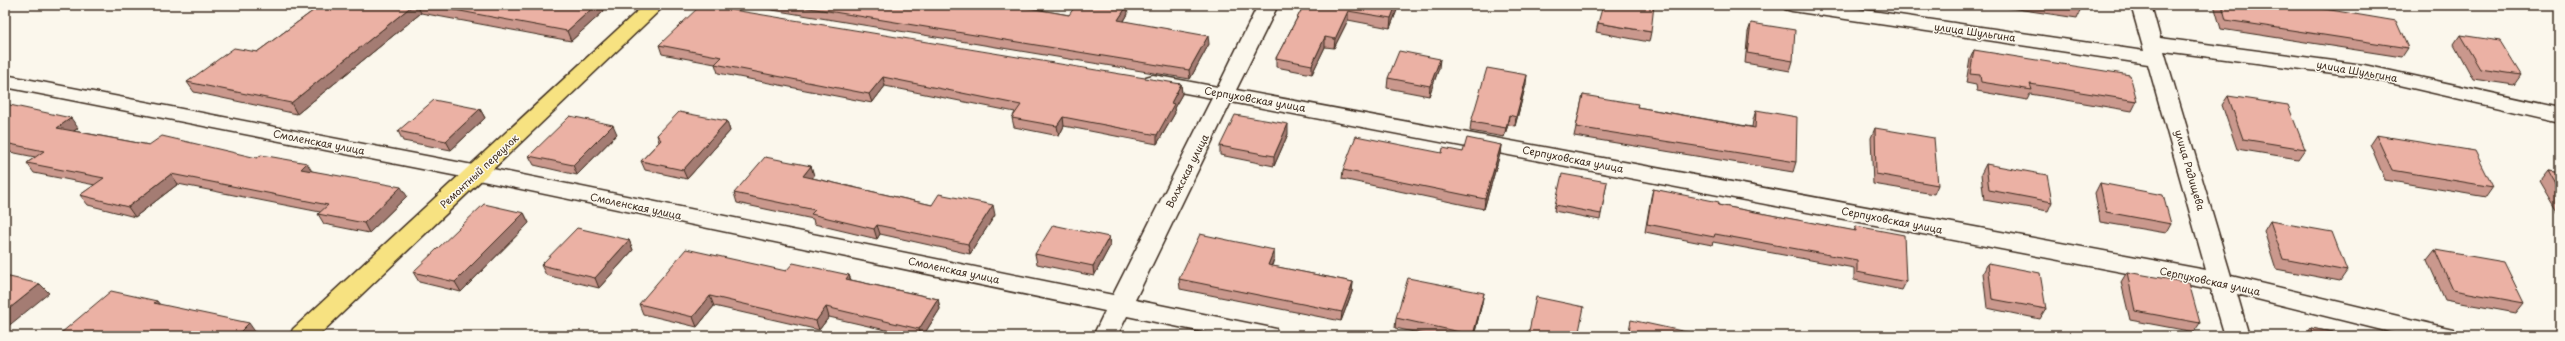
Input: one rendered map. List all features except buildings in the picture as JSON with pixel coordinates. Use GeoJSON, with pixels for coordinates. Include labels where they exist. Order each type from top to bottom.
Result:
{"type":"FeatureCollection","features":[{"type":"Feature","properties":{"kind":"main road","name":"Ремонтный переулок"},"geometry":{"type":"LineString","coordinates":[[302,336],[478,173],[655,5]]}},
{"type":"Feature","properties":{"kind":"street","name":"Волжская улица"},"geometry":{"type":"LineString","coordinates":[[1105,336],[1268,5]]}},
{"type":"Feature","properties":{"kind":"street","name":"улица Шульгина"},"geometry":{"type":"LineString","coordinates":[[1792,5],[2155,51],[2364,70],[2560,114]]}},
{"type":"Feature","properties":{"kind":"street","name":"улица Радищева"},"geometry":{"type":"LineString","coordinates":[[2141,5],[2237,336]]}},
{"type":"Feature","properties":{"kind":"street","name":"Серпуховская улица"},"geometry":{"type":"LineString","coordinates":[[1131,78],[1226,93],[2222,282],[2444,336]]}},
{"type":"Feature","properties":{"kind":"street","name":"Смоленская улица"},"geometry":{"type":"LineString","coordinates":[[5,82],[478,173],[1120,304],[1267,336]]}}]}
